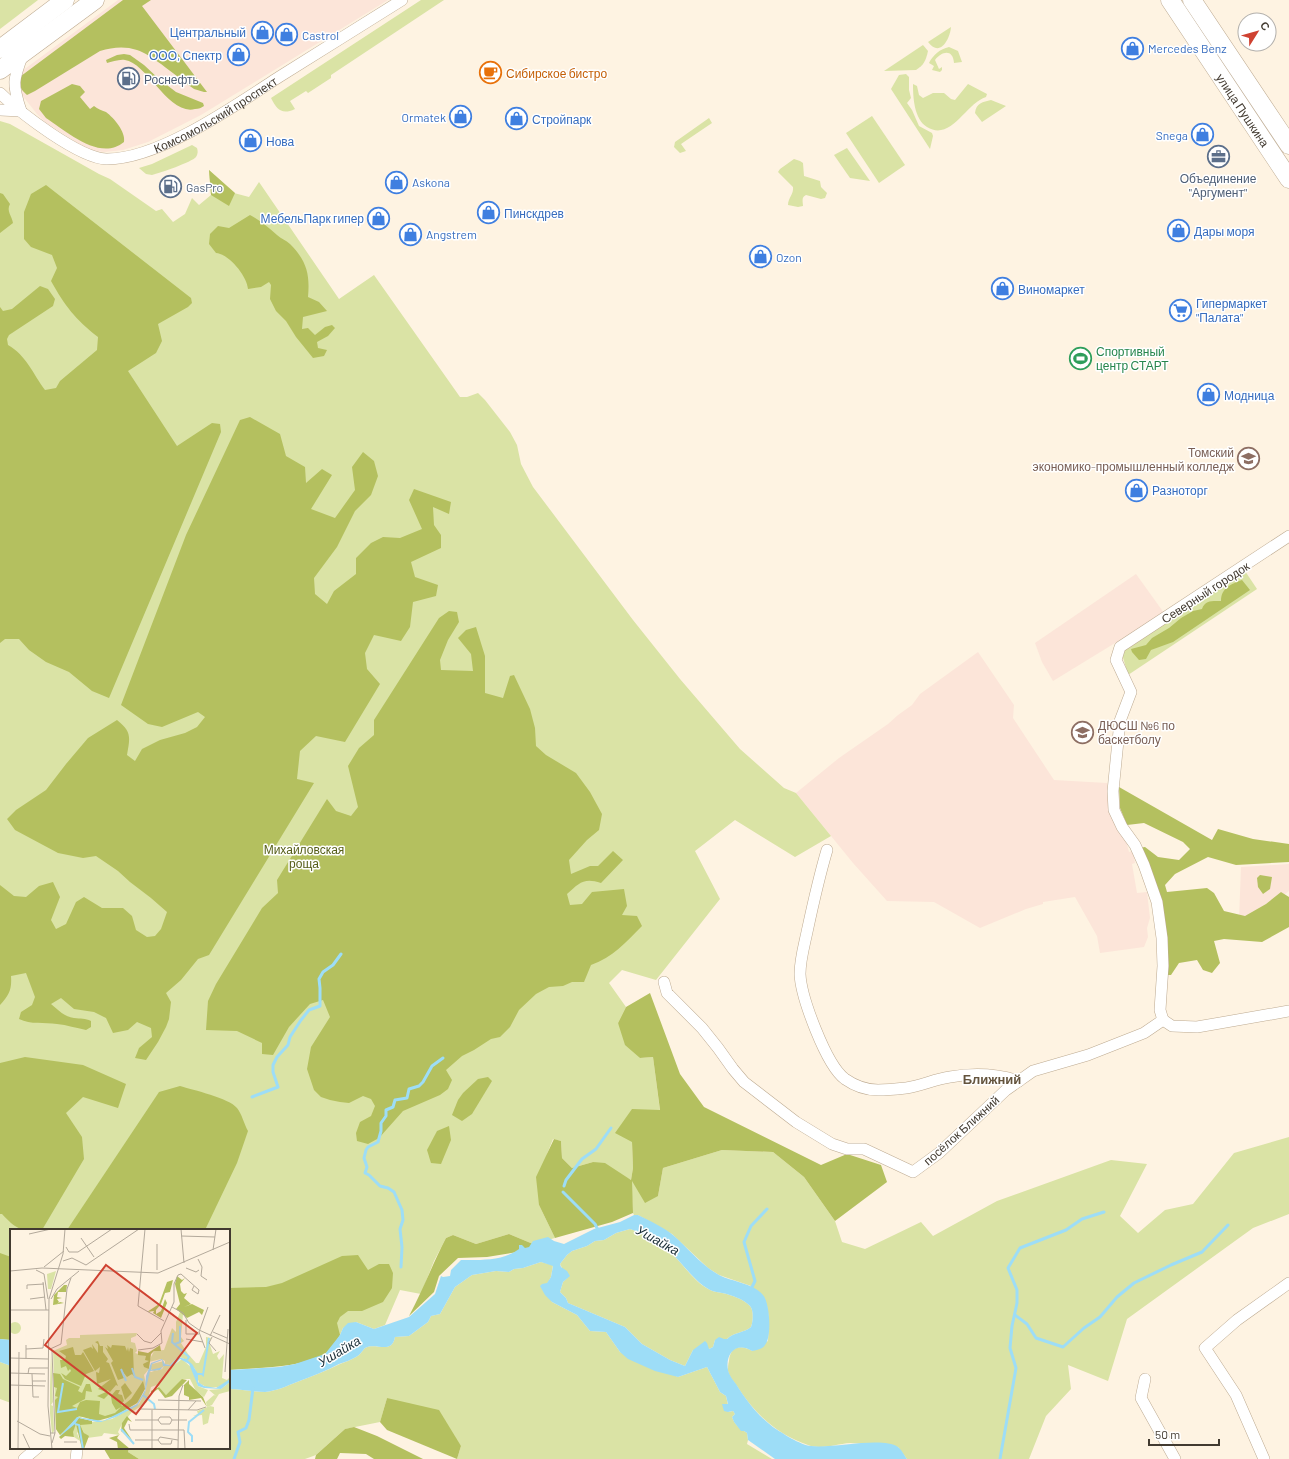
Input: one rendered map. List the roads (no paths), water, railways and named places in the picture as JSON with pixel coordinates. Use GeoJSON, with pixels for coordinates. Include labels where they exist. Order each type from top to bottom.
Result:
{"type":"FeatureCollection","features":[{"type":"Feature","properties":{"kind":"main road"},"geometry":{"type":"LineString","coordinates":[[0,49],[65,0]]}},
{"type":"Feature","properties":{"kind":"main road"},"geometry":{"type":"LineString","coordinates":[[0,70],[95,0]]}},
{"type":"Feature","properties":{"kind":"main road","name":"улица Пушкина"},"geometry":{"type":"LineString","coordinates":[[1170,0],[1289,179]]}},
{"type":"Feature","properties":{"kind":"main road","name":"улица Пушкина"},"geometry":{"type":"LineString","coordinates":[[1192,0],[1289,145]]}},
{"type":"Feature","properties":{"kind":"street","name":"Комсомольский проспект"},"geometry":{"type":"LineString","coordinates":[[0,93],[21,111],[84,154],[106,159],[125,158],[137,155],[164,144],[206,123],[402,0]]}},
{"type":"Feature","properties":{"kind":"street"},"geometry":{"type":"LineString","coordinates":[[0,110],[21,111],[15,94],[14,82],[24,51]]}},
{"type":"Feature","properties":{"kind":"street","name":"Северный городок"},"geometry":{"type":"LineString","coordinates":[[1163,1020],[1160,1010],[1163,966],[1162,938],[1157,902],[1135,845],[1122,827],[1114,810],[1112,791],[1120,721],[1131,692],[1116,660],[1120,647],[1289,536]]}},
{"type":"Feature","properties":{"kind":"street","name":"посёлок Ближний"},"geometry":{"type":"LineString","coordinates":[[828,850],[814,899],[800,975],[813,1023],[833,1065],[844,1078],[862,1089],[878,1090],[906,1088],[950,1077],[983,1074],[1019,1081]]}},
{"type":"Feature","properties":{"kind":"street","name":"посёлок Ближний"},"geometry":{"type":"LineString","coordinates":[[664,982],[667,993],[702,1028],[740,1078],[796,1122],[832,1144],[847,1149],[864,1149],[913,1172],[939,1153],[1006,1090],[1033,1071],[1088,1055],[1144,1033],[1163,1020]]}},
{"type":"Feature","properties":{"kind":"street"},"geometry":{"type":"LineString","coordinates":[[1163,1020],[1172,1026],[1186,1028],[1289,1011]]}},
{"type":"Feature","properties":{"kind":"street"},"geometry":{"type":"LineString","coordinates":[[1264,1459],[1236,1395],[1205,1348],[1237,1320],[1289,1283]]}},
{"type":"Feature","properties":{"kind":"street"},"geometry":{"type":"LineString","coordinates":[[1145,1379],[1141,1398],[1175,1459]]}},
{"type":"Feature","properties":{"kind":"street"},"geometry":{"type":"LineString","coordinates":[[24,1459],[36,1449]]}},
{"type":"Feature","properties":{"kind":"water","name":"Ушайка"},"geometry":{"type":"Polygon","coordinates":[[[634,1215],[638,1215],[665,1229],[673,1235],[712,1271],[754,1288],[763,1295],[769,1312],[769,1335],[767,1341],[763,1347],[752,1351],[746,1348],[737,1348],[730,1354],[728,1359],[728,1370],[730,1376],[752,1407],[773,1427],[797,1441],[811,1446],[869,1443],[891,1444],[898,1447],[907,1459],[775,1459],[748,1440],[747,1433],[741,1431],[734,1422],[732,1417],[735,1414],[733,1411],[724,1411],[722,1404],[728,1404],[726,1396],[720,1392],[707,1367],[678,1377],[655,1371],[628,1359],[620,1352],[606,1332],[590,1331],[577,1315],[552,1302],[545,1295],[540,1286],[547,1283],[551,1277],[553,1266],[541,1262],[523,1268],[514,1269],[509,1272],[496,1271],[472,1275],[455,1287],[440,1314],[431,1316],[428,1322],[409,1336],[395,1337],[391,1345],[387,1347],[374,1346],[365,1348],[359,1355],[352,1359],[273,1391],[260,1392],[230,1389],[230,1370],[279,1367],[295,1364],[325,1354],[348,1323],[356,1322],[374,1329],[409,1317],[435,1294],[441,1276],[450,1276],[451,1270],[461,1260],[484,1260],[499,1258],[513,1253],[519,1249],[519,1245],[522,1245],[525,1248],[529,1247],[533,1241],[548,1237],[554,1241],[564,1244],[594,1229],[620,1222],[634,1215]],[[630,1229],[616,1233],[604,1240],[595,1241],[587,1246],[572,1251],[567,1255],[560,1264],[570,1276],[563,1282],[560,1292],[566,1298],[568,1303],[625,1327],[642,1344],[670,1360],[685,1366],[693,1350],[705,1341],[709,1349],[713,1347],[715,1340],[719,1337],[727,1339],[751,1327],[753,1313],[750,1306],[741,1299],[712,1291],[705,1287],[668,1250],[630,1229]]]}},
{"type":"Feature","properties":{"kind":"water"},"geometry":{"type":"Polygon","coordinates":[[[0,1339],[10,1340],[10,1366],[0,1362],[0,1339]]]}},
{"type":"Feature","properties":{"kind":"waterway"},"geometry":{"type":"LineString","coordinates":[[252,1097],[278,1087],[273,1072],[273,1065],[277,1057],[288,1045],[290,1037],[301,1020],[309,1010],[320,1006],[319,979],[323,972],[333,965],[341,954]]}},
{"type":"Feature","properties":{"kind":"waterway"},"geometry":{"type":"LineString","coordinates":[[401,1267],[402,1247],[400,1229],[403,1220],[402,1210],[394,1192],[388,1188],[380,1186],[365,1173],[367,1167],[364,1158],[368,1147],[378,1142],[381,1131],[381,1123],[386,1116],[386,1110],[393,1107],[395,1100],[407,1098],[409,1089],[419,1086],[432,1066],[443,1058]]}},
{"type":"Feature","properties":{"kind":"waterway"},"geometry":{"type":"LineString","coordinates":[[564,1186],[566,1180],[582,1159],[596,1149],[611,1128]]}},
{"type":"Feature","properties":{"kind":"waterway"},"geometry":{"type":"LineString","coordinates":[[563,1192],[595,1224],[598,1230]]}},
{"type":"Feature","properties":{"kind":"waterway"},"geometry":{"type":"LineString","coordinates":[[750,1291],[755,1281],[744,1242],[751,1226],[767,1209]]}},
{"type":"Feature","properties":{"kind":"waterway"},"geometry":{"type":"LineString","coordinates":[[1000,1459],[1016,1368],[1010,1348],[1012,1326],[1017,1303],[1017,1290],[1008,1268],[1020,1248],[1066,1230],[1082,1219],[1104,1212]]}},
{"type":"Feature","properties":{"kind":"waterway"},"geometry":{"type":"LineString","coordinates":[[1015,1315],[1027,1324],[1036,1338],[1063,1347],[1084,1328],[1100,1317],[1117,1297],[1134,1283],[1202,1252],[1228,1225]]}},
{"type":"Feature","properties":{"kind":"waterway"},"geometry":{"type":"LineString","coordinates":[[234,1459],[240,1442],[238,1432],[246,1428],[249,1420],[253,1388]]}},
{"type":"Feature","properties":{"kind":"place","name":"Центральный"},"geometry":{"type":"Point","coordinates":[262,32]}},
{"type":"Feature","properties":{"kind":"place","name":"Castrol"},"geometry":{"type":"Point","coordinates":[286,35]}},
{"type":"Feature","properties":{"kind":"place","name":"Mercedes Benz"},"geometry":{"type":"Point","coordinates":[1132,48]}},
{"type":"Feature","properties":{"kind":"place","name":"ООО, Спектр"},"geometry":{"type":"Point","coordinates":[238,55]}},
{"type":"Feature","properties":{"kind":"place","name":"Сибирское бистро"},"geometry":{"type":"Point","coordinates":[490,73]}},
{"type":"Feature","properties":{"kind":"place","name":"Роснефть"},"geometry":{"type":"Point","coordinates":[129,79]}},
{"type":"Feature","properties":{"kind":"place","name":"Ormatek"},"geometry":{"type":"Point","coordinates":[461,117]}},
{"type":"Feature","properties":{"kind":"place","name":"Стройпарк"},"geometry":{"type":"Point","coordinates":[517,119]}},
{"type":"Feature","properties":{"kind":"place","name":"Snega"},"geometry":{"type":"Point","coordinates":[1203,135]}},
{"type":"Feature","properties":{"kind":"place","name":"Нова"},"geometry":{"type":"Point","coordinates":[251,141]}},
{"type":"Feature","properties":{"kind":"place","name":"Объединение \"Аргумент\""},"geometry":{"type":"Point","coordinates":[1218,157]}},
{"type":"Feature","properties":{"kind":"place","name":"Askona"},"geometry":{"type":"Point","coordinates":[397,182]}},
{"type":"Feature","properties":{"kind":"place","name":"GasPro"},"geometry":{"type":"Point","coordinates":[170,187]}},
{"type":"Feature","properties":{"kind":"place","name":"Пинскдрев"},"geometry":{"type":"Point","coordinates":[489,213]}},
{"type":"Feature","properties":{"kind":"place","name":"МебельПарк гипер"},"geometry":{"type":"Point","coordinates":[379,218]}},
{"type":"Feature","properties":{"kind":"place","name":"Дары моря"},"geometry":{"type":"Point","coordinates":[1178,231]}},
{"type":"Feature","properties":{"kind":"place","name":"Angstrem"},"geometry":{"type":"Point","coordinates":[411,234]}},
{"type":"Feature","properties":{"kind":"place","name":"Ozon"},"geometry":{"type":"Point","coordinates":[760,257]}},
{"type":"Feature","properties":{"kind":"place","name":"Виномаркет"},"geometry":{"type":"Point","coordinates":[1002,289]}},
{"type":"Feature","properties":{"kind":"place","name":"Гипермаркет \"Палата\""},"geometry":{"type":"Point","coordinates":[1180,310]}},
{"type":"Feature","properties":{"kind":"place","name":"Спортивный центр СТАРТ"},"geometry":{"type":"Point","coordinates":[1080,358]}},
{"type":"Feature","properties":{"kind":"place","name":"Модница"},"geometry":{"type":"Point","coordinates":[1208,395]}},
{"type":"Feature","properties":{"kind":"place","name":"Томский экономико-промышленный колледж"},"geometry":{"type":"Point","coordinates":[1249,459]}},
{"type":"Feature","properties":{"kind":"place","name":"Разноторг"},"geometry":{"type":"Point","coordinates":[1137,490]}},
{"type":"Feature","properties":{"kind":"place","name":"ДЮСШ №6 по баскетболу"},"geometry":{"type":"Point","coordinates":[1083,732]}},
{"type":"Feature","properties":{"kind":"district","name":"Ближний"},"geometry":{"type":"Point","coordinates":[992,1079]}},
{"type":"Feature","properties":{"kind":"park label","name":"Михайловская роща"},"geometry":{"type":"Point","coordinates":[304,856]}}]}
